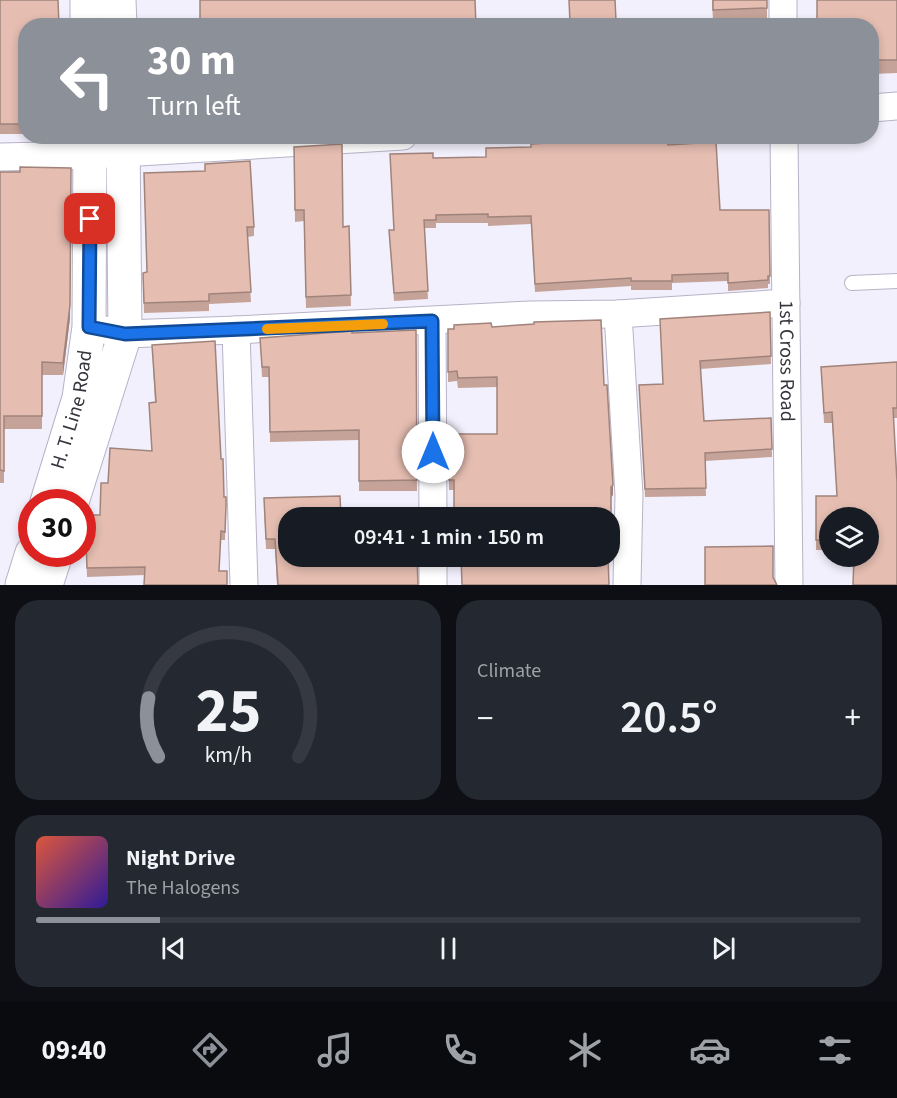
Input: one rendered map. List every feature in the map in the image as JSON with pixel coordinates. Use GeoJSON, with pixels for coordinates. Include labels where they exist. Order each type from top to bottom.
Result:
{"type":"FeatureCollection","features":[{"type":"Feature","properties":{"kind":"street"},"geometry":{"type":"LineString","coordinates":[[87,0],[87,18]]}},
{"type":"Feature","properties":{"kind":"street"},"geometry":{"type":"LineString","coordinates":[[119,0],[120,18]]}},
{"type":"Feature","properties":{"kind":"street"},"geometry":{"type":"LineString","coordinates":[[783,0],[783,18]]}},
{"type":"Feature","properties":{"kind":"street"},"geometry":{"type":"LineString","coordinates":[[879,107],[897,106]]}},
{"type":"Feature","properties":{"kind":"street"},"geometry":{"type":"LineString","coordinates":[[0,157],[123,144]]}},
{"type":"Feature","properties":{"kind":"street","name":"H. T. Line Road"},"geometry":{"type":"LineString","coordinates":[[76,489],[125,334],[123,144]]}},
{"type":"Feature","properties":{"kind":"street","name":"1st Cross Road"},"geometry":{"type":"LineString","coordinates":[[784,144],[789,585]]}},
{"type":"Feature","properties":{"kind":"street","name":"H. T. Line Road"},"geometry":{"type":"LineString","coordinates":[[51,489],[79,398],[89,327],[90,146]]}},
{"type":"Feature","properties":{"kind":"street"},"geometry":{"type":"LineString","coordinates":[[89,327],[125,334],[530,315],[618,314],[786,303]]}},
{"type":"Feature","properties":{"kind":"street"},"geometry":{"type":"LineString","coordinates":[[618,314],[629,495],[627,585]]}},
{"type":"Feature","properties":{"kind":"street"},"geometry":{"type":"LineString","coordinates":[[432,321],[433,507]]}},
{"type":"Feature","properties":{"kind":"street"},"geometry":{"type":"LineString","coordinates":[[236,330],[244,585]]}},
{"type":"Feature","properties":{"kind":"street"},"geometry":{"type":"LineString","coordinates":[[22,585],[28,567]]}},
{"type":"Feature","properties":{"kind":"street"},"geometry":{"type":"LineString","coordinates":[[46,585],[52,567]]}},
{"type":"Feature","properties":{"kind":"street"},"geometry":{"type":"LineString","coordinates":[[433,567],[433,585]]}},
{"type":"Feature","properties":{"kind":"lane"},"geometry":{"type":"LineString","coordinates":[[852,283],[897,281]]}},
{"type":"Feature","properties":{"kind":"building"},"geometry":{"type":"Polygon","coordinates":[[[0,0],[58,0],[59,18],[18,18],[18,124],[0,124],[0,0]]]}},
{"type":"Feature","properties":{"kind":"building"},"geometry":{"type":"Polygon","coordinates":[[[200,0],[475,0],[476,18],[200,18],[200,0]]]}},
{"type":"Feature","properties":{"kind":"building"},"geometry":{"type":"Polygon","coordinates":[[[569,0],[615,0],[616,18],[570,18],[569,0]]]}},
{"type":"Feature","properties":{"kind":"building"},"geometry":{"type":"Polygon","coordinates":[[[713,0],[767,0],[767,8],[713,10],[713,0]]]}},
{"type":"Feature","properties":{"kind":"building"},"geometry":{"type":"Polygon","coordinates":[[[817,0],[897,0],[897,60],[879,60],[879,18],[817,18],[817,0]]]}},
{"type":"Feature","properties":{"kind":"building"},"geometry":{"type":"Polygon","coordinates":[[[342,144],[343,227],[349,226],[351,295],[306,297],[304,210],[295,210],[294,147],[342,144]]]}},
{"type":"Feature","properties":{"kind":"building"},"geometry":{"type":"Polygon","coordinates":[[[531,144],[716,144],[720,210],[769,210],[770,276],[768,280],[728,283],[728,273],[672,275],[672,281],[631,281],[631,278],[535,284],[531,216],[436,215],[436,220],[424,220],[428,291],[394,293],[389,230],[394,230],[390,154],[433,153],[433,158],[486,157],[486,148],[531,147],[531,144]]]}},
{"type":"Feature","properties":{"kind":"building"},"geometry":{"type":"Polygon","coordinates":[[[250,161],[254,227],[247,227],[251,292],[209,294],[209,301],[144,303],[143,273],[147,272],[144,173],[205,171],[205,164],[250,161]]]}},
{"type":"Feature","properties":{"kind":"building"},"geometry":{"type":"Polygon","coordinates":[[[20,167],[71,168],[70,305],[63,363],[42,362],[42,416],[4,416],[4,471],[0,470],[0,172],[20,172],[20,167]]]}},
{"type":"Feature","properties":{"kind":"building"},"geometry":{"type":"Polygon","coordinates":[[[770,312],[771,356],[700,361],[704,421],[771,418],[772,449],[705,453],[706,488],[645,489],[639,385],[663,384],[660,319],[770,312]]]}},
{"type":"Feature","properties":{"kind":"building"},"geometry":{"type":"Polygon","coordinates":[[[601,320],[613,485],[611,487],[611,507],[454,507],[454,480],[449,480],[448,434],[497,434],[497,377],[458,378],[457,371],[448,372],[448,329],[454,329],[454,325],[491,323],[492,327],[534,324],[534,322],[601,320]]]}},
{"type":"Feature","properties":{"kind":"building"},"geometry":{"type":"Polygon","coordinates":[[[416,330],[417,480],[359,481],[359,430],[270,432],[269,367],[262,367],[260,338],[352,331],[352,333],[416,330]]]}},
{"type":"Feature","properties":{"kind":"building"},"geometry":{"type":"Polygon","coordinates":[[[215,341],[221,459],[223,459],[224,497],[226,497],[225,532],[221,531],[219,571],[227,571],[227,585],[144,585],[145,567],[87,568],[96,567],[96,515],[100,515],[101,483],[108,483],[110,448],[152,451],[149,403],[156,402],[152,345],[215,341]]]}},
{"type":"Feature","properties":{"kind":"building"},"geometry":{"type":"Polygon","coordinates":[[[897,362],[897,408],[893,408],[897,482],[897,585],[853,585],[854,567],[879,567],[879,507],[819,507],[819,540],[816,540],[816,496],[837,496],[832,412],[824,413],[821,367],[897,362]]]}},
{"type":"Feature","properties":{"kind":"building"},"geometry":{"type":"Polygon","coordinates":[[[340,496],[340,507],[278,507],[278,567],[417,567],[418,585],[278,585],[275,539],[266,539],[264,498],[340,496]]]}},
{"type":"Feature","properties":{"kind":"building"},"geometry":{"type":"Polygon","coordinates":[[[773,546],[773,577],[777,585],[705,585],[705,547],[773,546]]]}},
{"type":"Feature","properties":{"kind":"building"},"geometry":{"type":"Polygon","coordinates":[[[461,567],[608,567],[609,585],[462,585],[461,567]]]}},
{"type":"Feature","properties":{"kind":"slow traffic"},"geometry":{"type":"LineString","coordinates":[[267,329],[383,324]]}},
{"type":"Feature","properties":{"kind":"route"},"geometry":{"type":"LineString","coordinates":[[90,219],[89,327],[125,334],[432,321],[433,452]]}}]}
